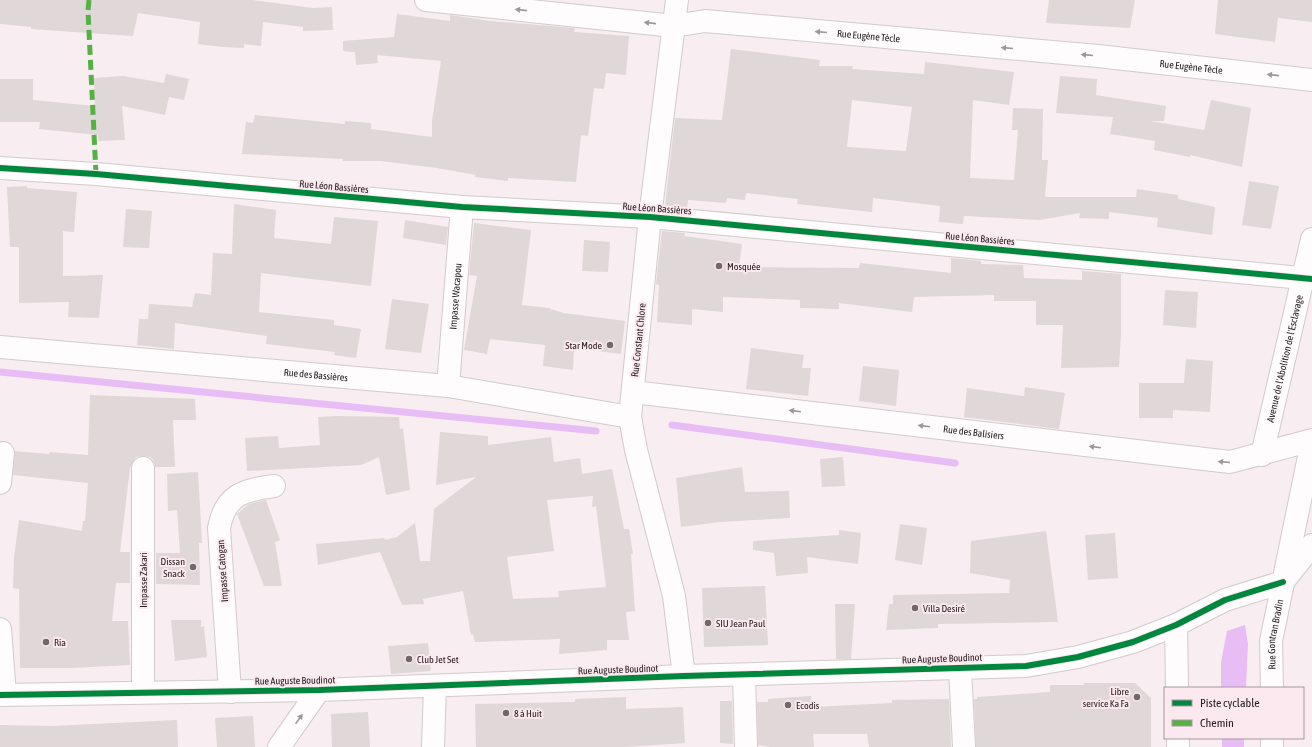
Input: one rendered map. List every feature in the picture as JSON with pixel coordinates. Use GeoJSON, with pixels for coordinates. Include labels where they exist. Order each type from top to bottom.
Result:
{"type":"FeatureCollection","features":[{"type":"Feature","properties":{"kind":"street","name":"Rue Eugène Tècle"},"geometry":{"type":"LineString","coordinates":[[426,0],[674,26],[705,21],[1098,56],[1312,80]]}},
{"type":"Feature","properties":{"kind":"street","name":"Rue Constant Chlore"},"geometry":{"type":"LineString","coordinates":[[677,0],[650,217],[630,417],[636,450],[674,596],[684,676]]}},
{"type":"Feature","properties":{"kind":"street","name":"Rue Léon Bassières"},"geometry":{"type":"LineString","coordinates":[[0,168],[96,174],[462,207],[650,217],[1308,278]]}},
{"type":"Feature","properties":{"kind":"street","name":"Impasse Wacapou"},"geometry":{"type":"LineString","coordinates":[[448,386],[462,207]]}},
{"type":"Feature","properties":{"kind":"street","name":"Avenue de l'Abolition de l'Esclavage"},"geometry":{"type":"LineString","coordinates":[[1262,454],[1308,278],[1312,239]]}},
{"type":"Feature","properties":{"kind":"street","name":"Rue des Bassières"},"geometry":{"type":"LineString","coordinates":[[0,348],[448,386],[630,417]]}},
{"type":"Feature","properties":{"kind":"street","name":"Rue des Balisiers"},"geometry":{"type":"LineString","coordinates":[[633,392],[1230,462],[1312,441]]}},
{"type":"Feature","properties":{"kind":"street"},"geometry":{"type":"LineString","coordinates":[[1283,582],[1312,441]]}},
{"type":"Feature","properties":{"kind":"street"},"geometry":{"type":"LineString","coordinates":[[0,483],[3,453]]}},
{"type":"Feature","properties":{"kind":"street","name":"Impasse Zakari"},"geometry":{"type":"LineString","coordinates":[[143,468],[143,692]]}},
{"type":"Feature","properties":{"kind":"street","name":"Impasse Catogan"},"geometry":{"type":"LineString","coordinates":[[230,692],[219,528],[221,516],[229,502],[243,492],[251,489],[274,486]]}},
{"type":"Feature","properties":{"kind":"street"},"geometry":{"type":"LineString","coordinates":[[1283,582],[1312,545]]}},
{"type":"Feature","properties":{"kind":"street","name":"Rue Auguste Boudinot"},"geometry":{"type":"LineString","coordinates":[[2,695],[319,690],[684,676],[744,676],[1026,666],[1078,657],[1133,642],[1176,625],[1225,600],[1283,582]]}},
{"type":"Feature","properties":{"kind":"street","name":"Rue Gontran Bradin"},"geometry":{"type":"LineString","coordinates":[[1272,687],[1271,641],[1283,582]]}},
{"type":"Feature","properties":{"kind":"street"},"geometry":{"type":"LineString","coordinates":[[1176,625],[1177,687]]}},
{"type":"Feature","properties":{"kind":"street"},"geometry":{"type":"LineString","coordinates":[[0,629],[2,695]]}},
{"type":"Feature","properties":{"kind":"street"},"geometry":{"type":"LineString","coordinates":[[960,668],[964,747]]}},
{"type":"Feature","properties":{"kind":"street"},"geometry":{"type":"LineString","coordinates":[[744,676],[746,747]]}},
{"type":"Feature","properties":{"kind":"street"},"geometry":{"type":"LineString","coordinates":[[433,747],[435,686]]}},
{"type":"Feature","properties":{"kind":"street"},"geometry":{"type":"LineString","coordinates":[[279,747],[319,690]]}},
{"type":"Feature","properties":{"kind":"shaded area"},"geometry":{"type":"Polygon","coordinates":[[[1245,625],[1248,644],[1246,687],[1221,687],[1221,662],[1227,631],[1245,625]]]}},
{"type":"Feature","properties":{"kind":"shaded area"},"geometry":{"type":"Polygon","coordinates":[[[1222,739],[1244,739],[1244,747],[1222,747],[1222,739]]]}},
{"type":"Feature","properties":{"kind":"building"},"geometry":{"type":"Polygon","coordinates":[[[0,0],[253,0],[313,8],[332,7],[333,30],[303,31],[303,27],[263,22],[261,46],[244,44],[244,48],[222,47],[198,44],[200,22],[138,13],[133,36],[31,29],[31,27],[0,24],[0,0]]]}},
{"type":"Feature","properties":{"kind":"building"},"geometry":{"type":"Polygon","coordinates":[[[1049,0],[1135,0],[1130,28],[1046,23],[1049,0]]]}},
{"type":"Feature","properties":{"kind":"building"},"geometry":{"type":"Polygon","coordinates":[[[1218,0],[1312,0],[1312,22],[1278,18],[1275,42],[1215,34],[1218,0]]]}},
{"type":"Feature","properties":{"kind":"building"},"geometry":{"type":"Polygon","coordinates":[[[397,14],[450,21],[450,15],[490,21],[575,28],[574,32],[629,36],[626,75],[606,73],[604,89],[594,88],[588,136],[581,135],[576,182],[508,178],[508,181],[475,177],[476,175],[437,168],[381,161],[343,161],[343,159],[242,154],[246,122],[253,123],[255,115],[345,124],[345,121],[371,123],[371,129],[432,137],[432,121],[441,61],[377,55],[378,63],[356,65],[355,52],[343,51],[343,41],[394,37],[397,14]]]}},
{"type":"Feature","properties":{"kind":"building"},"geometry":{"type":"Polygon","coordinates":[[[731,49],[820,60],[819,66],[853,66],[852,69],[924,74],[925,62],[1014,72],[1009,105],[973,100],[970,178],[1014,180],[1018,130],[1012,130],[1013,108],[1043,109],[1042,160],[1048,160],[1045,197],[1136,197],[1137,189],[1178,195],[1178,199],[1215,207],[1212,235],[1157,227],[1158,218],[1109,212],[1109,219],[1079,218],[1080,213],[1040,220],[964,216],[963,224],[939,222],[940,206],[873,198],[872,212],[797,204],[798,199],[746,193],[745,200],[727,198],[726,203],[688,200],[687,208],[665,206],[675,118],[722,120],[731,49]],[[852,100],[847,147],[906,151],[912,107],[852,100]]]}},
{"type":"Feature","properties":{"kind":"building"},"geometry":{"type":"Polygon","coordinates":[[[166,74],[189,79],[184,100],[169,97],[165,115],[122,106],[125,140],[98,141],[98,135],[39,129],[40,122],[0,122],[0,79],[33,79],[33,100],[95,106],[94,78],[123,76],[164,83],[166,74]]]}},
{"type":"Feature","properties":{"kind":"building"},"geometry":{"type":"Polygon","coordinates":[[[1060,76],[1097,79],[1096,95],[1166,106],[1164,121],[1150,121],[1204,130],[1211,100],[1251,108],[1242,167],[1190,155],[1190,157],[1154,150],[1155,141],[1110,134],[1113,117],[1056,113],[1060,76]]]}},
{"type":"Feature","properties":{"kind":"building"},"geometry":{"type":"Polygon","coordinates":[[[1249,181],[1279,186],[1271,229],[1242,225],[1249,181]]]}},
{"type":"Feature","properties":{"kind":"building"},"geometry":{"type":"Polygon","coordinates":[[[27,186],[27,188],[77,192],[74,232],[63,231],[63,276],[103,275],[99,318],[68,317],[69,302],[19,303],[19,247],[10,247],[7,187],[27,186]]]}},
{"type":"Feature","properties":{"kind":"building"},"geometry":{"type":"Polygon","coordinates":[[[234,204],[276,210],[274,238],[331,244],[334,217],[378,221],[371,286],[261,273],[259,312],[334,320],[334,325],[361,329],[356,358],[334,355],[335,352],[266,344],[267,336],[175,323],[174,349],[137,345],[139,319],[148,319],[149,304],[192,307],[195,293],[211,295],[213,253],[232,254],[234,204]]]}},
{"type":"Feature","properties":{"kind":"building"},"geometry":{"type":"Polygon","coordinates":[[[126,209],[152,211],[149,248],[123,247],[126,209]]]}},
{"type":"Feature","properties":{"kind":"building"},"geometry":{"type":"Polygon","coordinates":[[[405,220],[448,227],[446,245],[403,238],[405,220]]]}},
{"type":"Feature","properties":{"kind":"building"},"geometry":{"type":"Polygon","coordinates":[[[474,223],[531,230],[522,305],[550,308],[564,313],[625,321],[621,354],[574,348],[573,370],[543,366],[545,345],[490,339],[487,354],[464,350],[477,276],[469,275],[474,223]]]}},
{"type":"Feature","properties":{"kind":"building"},"geometry":{"type":"Polygon","coordinates":[[[662,231],[685,233],[684,236],[742,244],[739,267],[859,268],[860,263],[951,273],[951,258],[981,261],[981,264],[1023,265],[1024,278],[1082,280],[1082,271],[1121,274],[1121,333],[1119,367],[1061,368],[1063,325],[1036,325],[1036,301],[994,301],[994,295],[914,297],[912,312],[839,303],[839,309],[800,308],[800,300],[723,297],[723,312],[692,309],[692,325],[657,322],[659,285],[656,284],[662,231]]]}},
{"type":"Feature","properties":{"kind":"building"},"geometry":{"type":"Polygon","coordinates":[[[584,240],[610,242],[608,272],[582,271],[584,240]]]}},
{"type":"Feature","properties":{"kind":"building"},"geometry":{"type":"Polygon","coordinates":[[[1165,290],[1198,292],[1196,328],[1163,325],[1165,290]]]}},
{"type":"Feature","properties":{"kind":"building"},"geometry":{"type":"Polygon","coordinates":[[[392,299],[429,304],[421,353],[385,349],[392,299]]]}},
{"type":"Feature","properties":{"kind":"building"},"geometry":{"type":"Polygon","coordinates":[[[751,348],[804,355],[802,368],[811,368],[808,396],[746,389],[751,348]]]}},
{"type":"Feature","properties":{"kind":"building"},"geometry":{"type":"Polygon","coordinates":[[[1186,359],[1213,361],[1210,412],[1173,410],[1173,418],[1139,418],[1139,383],[1184,383],[1186,359]]]}},
{"type":"Feature","properties":{"kind":"building"},"geometry":{"type":"Polygon","coordinates":[[[863,366],[899,370],[896,406],[859,401],[863,366]]]}},
{"type":"Feature","properties":{"kind":"building"},"geometry":{"type":"Polygon","coordinates":[[[1025,387],[1065,393],[1059,429],[964,417],[967,388],[1024,396],[1025,387]]]}},
{"type":"Feature","properties":{"kind":"building"},"geometry":{"type":"Polygon","coordinates":[[[90,395],[195,399],[196,420],[173,420],[175,467],[155,467],[154,461],[150,457],[143,456],[136,457],[130,468],[120,552],[130,552],[130,583],[116,583],[112,621],[128,621],[130,665],[71,668],[20,668],[19,589],[13,588],[14,558],[19,520],[82,531],[83,521],[85,521],[88,483],[13,475],[15,451],[88,455],[90,395]]]}},
{"type":"Feature","properties":{"kind":"building"},"geometry":{"type":"Polygon","coordinates":[[[318,417],[399,417],[400,429],[403,428],[410,490],[386,495],[379,457],[361,465],[247,471],[245,438],[278,436],[279,448],[320,445],[318,417]]]}},
{"type":"Feature","properties":{"kind":"building"},"geometry":{"type":"Polygon","coordinates":[[[440,432],[488,436],[488,445],[551,437],[554,462],[580,458],[582,474],[612,469],[624,529],[629,529],[633,554],[631,554],[635,611],[626,612],[629,640],[607,640],[607,650],[559,654],[560,639],[475,642],[473,634],[471,635],[463,591],[423,599],[424,604],[402,605],[380,552],[318,565],[316,544],[384,538],[385,540],[397,537],[415,523],[420,561],[430,561],[434,509],[476,477],[436,485],[440,432]],[[593,496],[547,500],[554,551],[507,557],[513,599],[559,597],[558,591],[606,587],[596,506],[592,507],[593,496]]]}},
{"type":"Feature","properties":{"kind":"building"},"geometry":{"type":"Polygon","coordinates":[[[843,457],[845,486],[822,487],[820,459],[843,457]]]}},
{"type":"Feature","properties":{"kind":"building"},"geometry":{"type":"Polygon","coordinates":[[[742,467],[745,492],[789,491],[790,518],[720,522],[681,527],[676,478],[742,467]]]}},
{"type":"Feature","properties":{"kind":"building"},"geometry":{"type":"Polygon","coordinates":[[[198,472],[202,543],[199,543],[200,585],[156,584],[156,553],[180,553],[177,510],[168,511],[167,474],[198,472]]]}},
{"type":"Feature","properties":{"kind":"building"},"geometry":{"type":"Polygon","coordinates":[[[266,500],[280,540],[275,542],[282,586],[264,586],[237,514],[249,504],[266,500]]]}},
{"type":"Feature","properties":{"kind":"building"},"geometry":{"type":"Polygon","coordinates":[[[900,524],[927,528],[922,565],[895,560],[900,524]]]}},
{"type":"Feature","properties":{"kind":"building"},"geometry":{"type":"Polygon","coordinates":[[[839,530],[861,533],[858,564],[807,557],[808,573],[776,576],[774,553],[753,550],[753,541],[839,535],[839,530]]]}},
{"type":"Feature","properties":{"kind":"building"},"geometry":{"type":"Polygon","coordinates":[[[1046,531],[1058,622],[938,624],[938,628],[886,630],[889,604],[893,604],[893,595],[1009,593],[1010,580],[970,573],[971,541],[1046,531]]]}},
{"type":"Feature","properties":{"kind":"building"},"geometry":{"type":"Polygon","coordinates":[[[1115,533],[1118,578],[1088,580],[1085,535],[1115,533]]]}},
{"type":"Feature","properties":{"kind":"building"},"geometry":{"type":"Polygon","coordinates":[[[765,586],[768,645],[704,647],[702,588],[765,586]]]}},
{"type":"Feature","properties":{"kind":"building"},"geometry":{"type":"Polygon","coordinates":[[[835,604],[855,604],[851,659],[836,659],[835,604]]]}},
{"type":"Feature","properties":{"kind":"building"},"geometry":{"type":"Polygon","coordinates":[[[171,620],[201,620],[201,627],[204,626],[207,657],[175,661],[171,620]]]}},
{"type":"Feature","properties":{"kind":"building","name":"Club Jet Set"},"geometry":{"type":"Polygon","coordinates":[[[428,643],[431,671],[391,674],[388,646],[428,643]]]}},
{"type":"Feature","properties":{"kind":"building"},"geometry":{"type":"Polygon","coordinates":[[[1084,683],[1135,683],[1151,698],[1151,747],[976,747],[974,699],[977,699],[977,697],[1050,692],[1050,685],[1084,685],[1084,683]]]}},
{"type":"Feature","properties":{"kind":"building"},"geometry":{"type":"Polygon","coordinates":[[[811,696],[812,707],[892,703],[892,700],[949,699],[951,747],[869,747],[867,734],[813,734],[814,747],[770,747],[758,745],[757,702],[768,702],[768,699],[811,696]]]}},
{"type":"Feature","properties":{"kind":"building"},"geometry":{"type":"Polygon","coordinates":[[[626,697],[626,709],[683,707],[685,743],[625,747],[476,747],[475,704],[575,702],[575,699],[626,697]]]}},
{"type":"Feature","properties":{"kind":"building"},"geometry":{"type":"Polygon","coordinates":[[[720,701],[732,701],[733,744],[720,743],[720,701]]]}},
{"type":"Feature","properties":{"kind":"building"},"geometry":{"type":"Polygon","coordinates":[[[368,712],[370,747],[332,747],[331,714],[368,712]]]}},
{"type":"Feature","properties":{"kind":"building"},"geometry":{"type":"Polygon","coordinates":[[[253,716],[255,747],[217,747],[215,718],[253,716]]]}},
{"type":"Feature","properties":{"kind":"building"},"geometry":{"type":"Polygon","coordinates":[[[177,720],[178,747],[0,747],[0,725],[52,726],[177,720]]]}},
{"type":"Feature","properties":{"kind":"waterway"},"geometry":{"type":"LineString","coordinates":[[0,372],[596,431]]}},
{"type":"Feature","properties":{"kind":"waterway"},"geometry":{"type":"LineString","coordinates":[[672,425],[955,463]]}},
{"type":"Feature","properties":{"kind":"marked path"},"geometry":{"type":"LineString","coordinates":[[89,0],[88,11],[96,174]]}},
{"type":"Feature","properties":{"kind":"cycle path"},"geometry":{"type":"LineString","coordinates":[[0,168],[96,174],[462,207],[650,217],[1312,279]]}},
{"type":"Feature","properties":{"kind":"cycle path"},"geometry":{"type":"LineString","coordinates":[[0,695],[319,690],[684,676],[1026,666],[1078,657],[1133,642],[1176,625],[1225,600],[1283,582]]}},
{"type":"Feature","properties":{"kind":"place","name":"Mosquée"},"geometry":{"type":"Point","coordinates":[719,266]}},
{"type":"Feature","properties":{"kind":"place","name":"Star Mode"},"geometry":{"type":"Point","coordinates":[610,345]}},
{"type":"Feature","properties":{"kind":"place","name":"Dissan Snack"},"geometry":{"type":"Point","coordinates":[193,567]}},
{"type":"Feature","properties":{"kind":"place","name":"Villa Desiré"},"geometry":{"type":"Point","coordinates":[915,608]}},
{"type":"Feature","properties":{"kind":"place","name":"SIU Jean Paul"},"geometry":{"type":"Point","coordinates":[708,623]}},
{"type":"Feature","properties":{"kind":"place","name":"Ria"},"geometry":{"type":"Point","coordinates":[46,642]}},
{"type":"Feature","properties":{"kind":"place","name":"Club Jet Set"},"geometry":{"type":"Point","coordinates":[409,659]}},
{"type":"Feature","properties":{"kind":"place","name":"Libre service Ka Fa"},"geometry":{"type":"Point","coordinates":[1137,697]}},
{"type":"Feature","properties":{"kind":"place","name":"Ecodis"},"geometry":{"type":"Point","coordinates":[788,705]}},
{"type":"Feature","properties":{"kind":"place","name":"8 à Huit"},"geometry":{"type":"Point","coordinates":[506,713]}}]}
